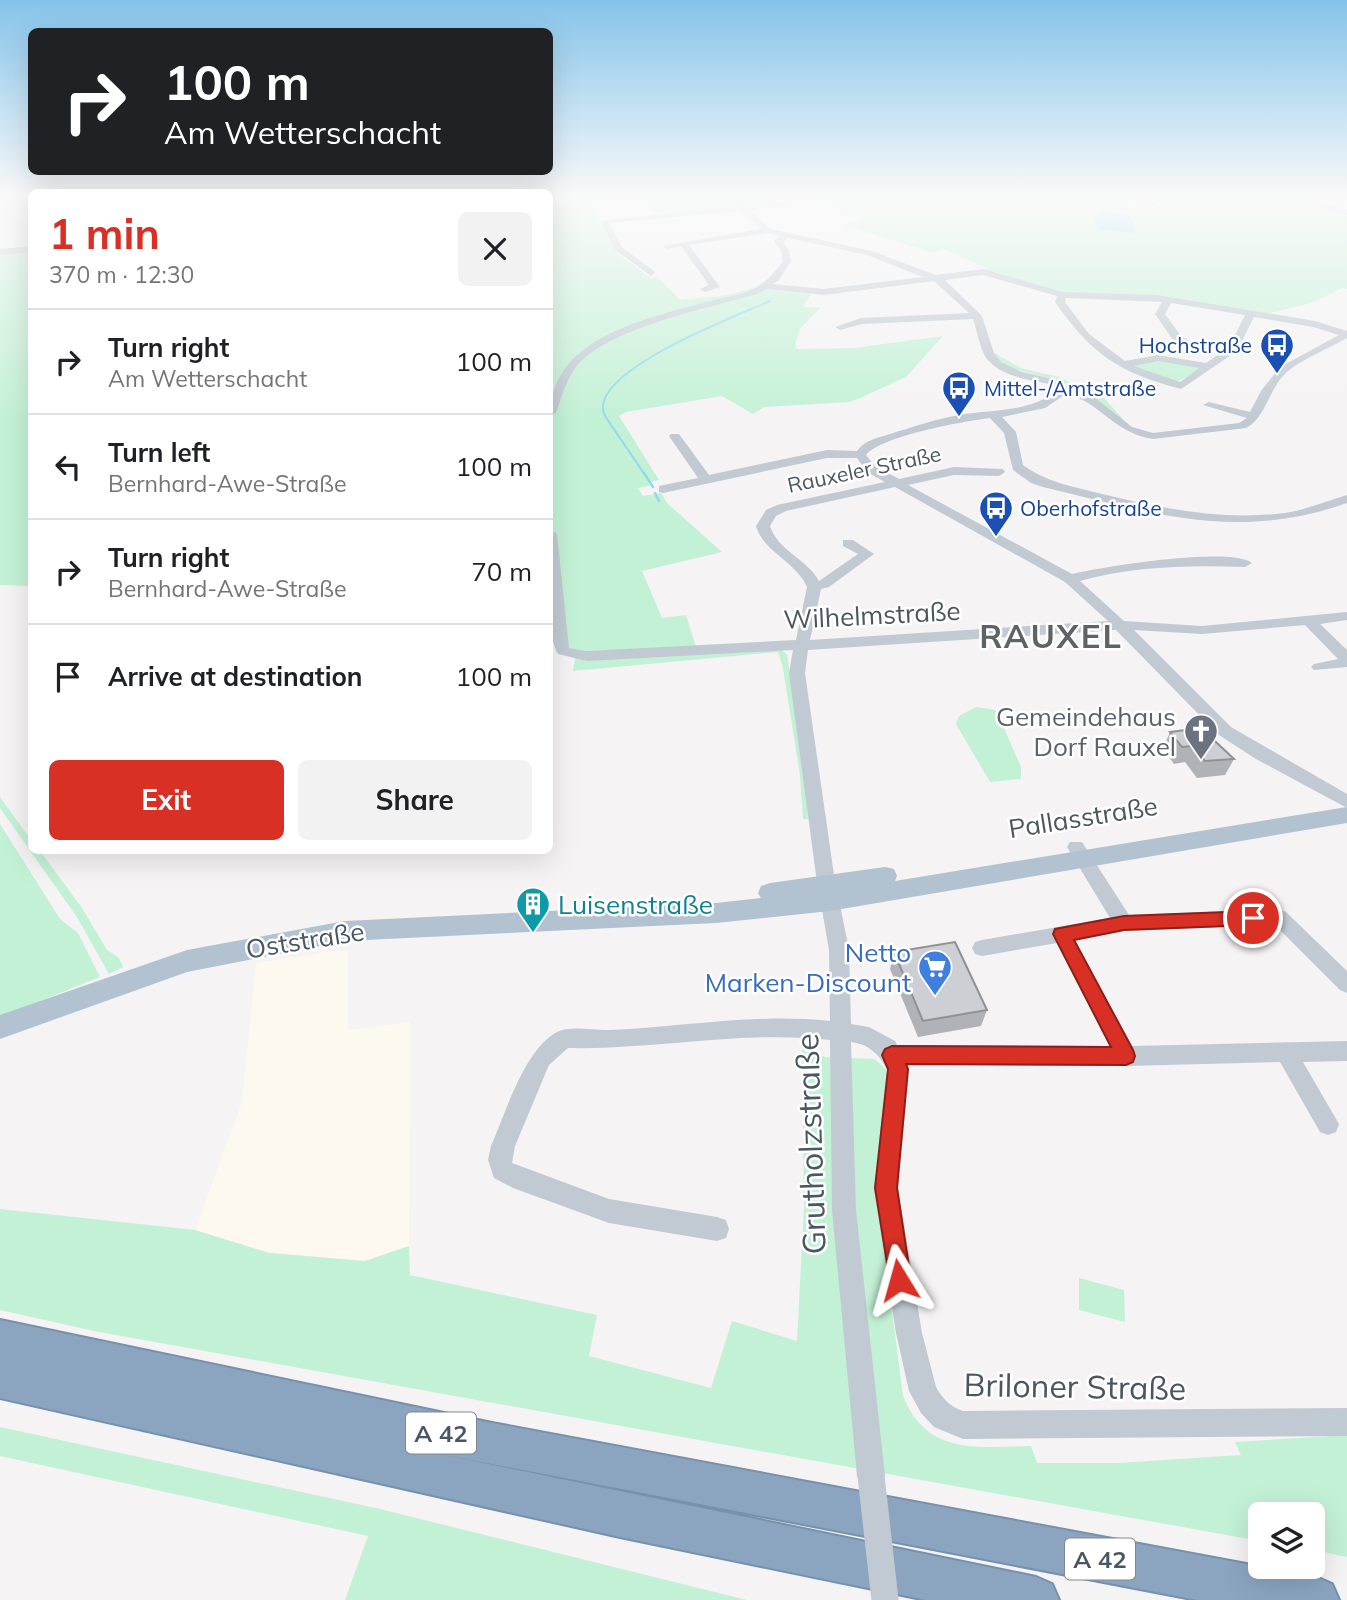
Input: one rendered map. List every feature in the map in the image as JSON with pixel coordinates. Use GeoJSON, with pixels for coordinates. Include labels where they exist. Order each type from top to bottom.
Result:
{"type":"FeatureCollection","features":[{"type":"Feature","properties":{"kind":"highway","name":"A 42"},"geometry":{"type":"LineString","coordinates":[[0,1340],[620,1470],[884,1517],[1316,1600]]}},
{"type":"Feature","properties":{"kind":"highway","name":"A 42"},"geometry":{"type":"LineString","coordinates":[[0,1378],[646,1521],[1036,1600]]}},
{"type":"Feature","properties":{"kind":"main road","name":"Pallasstraße"},"geometry":{"type":"LineString","coordinates":[[1080,852],[1347,802]]}},
{"type":"Feature","properties":{"kind":"main road","name":"Pallasstraße"},"geometry":{"type":"LineString","coordinates":[[828,893],[1080,852],[1347,815]]}},
{"type":"Feature","properties":{"kind":"main road","name":"Oststraße"},"geometry":{"type":"LineString","coordinates":[[0,1027],[187,961],[345,931],[716,913],[828,893]]}},
{"type":"Feature","properties":{"kind":"street"},"geometry":{"type":"LineString","coordinates":[[704,272],[715,287],[705,289]]}},
{"type":"Feature","properties":{"kind":"street"},"geometry":{"type":"LineString","coordinates":[[771,286],[781,272]]}},
{"type":"Feature","properties":{"kind":"street"},"geometry":{"type":"LineString","coordinates":[[920,272],[935,277],[959,296],[977,316],[991,358],[1004,369],[1068,385],[1094,400],[1129,431],[1153,436],[1242,426],[1250,422],[1266,391],[1280,372],[1347,334]]}},
{"type":"Feature","properties":{"kind":"street"},"geometry":{"type":"LineString","coordinates":[[553,406],[572,365],[584,353],[642,326],[771,286],[824,292],[988,272],[1062,295],[1170,300],[1315,324],[1347,334]]}},
{"type":"Feature","properties":{"kind":"street"},"geometry":{"type":"LineString","coordinates":[[1062,295],[1060,302],[1095,347],[1121,365],[1181,386],[1233,349],[1251,313]]}},
{"type":"Feature","properties":{"kind":"street"},"geometry":{"type":"LineString","coordinates":[[1170,300],[1160,314],[1177,338],[1185,341]]}},
{"type":"Feature","properties":{"kind":"street"},"geometry":{"type":"LineString","coordinates":[[841,327],[861,321],[977,316]]}},
{"type":"Feature","properties":{"kind":"street"},"geometry":{"type":"LineString","coordinates":[[1121,365],[1158,358],[1210,367]]}},
{"type":"Feature","properties":{"kind":"street"},"geometry":{"type":"LineString","coordinates":[[860,456],[865,448],[886,439],[945,422],[1034,408],[1050,402],[1068,385]]}},
{"type":"Feature","properties":{"kind":"street"},"geometry":{"type":"LineString","coordinates":[[1209,405],[1254,416]]}},
{"type":"Feature","properties":{"kind":"street"},"geometry":{"type":"LineString","coordinates":[[992,414],[1010,432],[1017,467],[1028,476],[1047,484],[1156,510],[1234,519],[1286,516],[1347,499]]}},
{"type":"Feature","properties":{"kind":"street"},"geometry":{"type":"LineString","coordinates":[[675,436],[706,480]]}},
{"type":"Feature","properties":{"kind":"street"},"geometry":{"type":"LineString","coordinates":[[663,489],[827,454],[860,456],[871,470],[1070,579],[1121,625],[1225,731],[1262,755],[1347,802]]}},
{"type":"Feature","properties":{"kind":"street","name":"Rauxeler Straße"},"geometry":{"type":"LineString","coordinates":[[814,587],[804,569],[762,530],[771,513],[782,508],[954,471],[999,472]]}},
{"type":"Feature","properties":{"kind":"street"},"geometry":{"type":"LineString","coordinates":[[800,645],[814,587],[867,554],[848,544]]}},
{"type":"Feature","properties":{"kind":"street","name":"Wilhelmstraße"},"geometry":{"type":"LineString","coordinates":[[553,561],[563,652],[599,656],[1121,625],[1202,630],[1347,616]]}},
{"type":"Feature","properties":{"kind":"street"},"geometry":{"type":"LineString","coordinates":[[1070,579],[1143,564],[1191,561],[1245,563]]}},
{"type":"Feature","properties":{"kind":"street"},"geometry":{"type":"LineString","coordinates":[[1309,621],[1347,661]]}},
{"type":"Feature","properties":{"kind":"street","name":"Grutholzstraße"},"geometry":{"type":"LineString","coordinates":[[800,645],[797,673],[828,893],[839,950],[844,1210],[885,1600]]}},
{"type":"Feature","properties":{"kind":"street"},"geometry":{"type":"LineString","coordinates":[[1319,667],[1347,661]]}},
{"type":"Feature","properties":{"kind":"street"},"geometry":{"type":"LineString","coordinates":[[1080,852],[1124,923]]}},
{"type":"Feature","properties":{"kind":"street"},"geometry":{"type":"LineString","coordinates":[[982,948],[1124,923],[1279,917],[1347,984]]}},
{"type":"Feature","properties":{"kind":"street"},"geometry":{"type":"LineString","coordinates":[[1062,934],[1126,1056]]}},
{"type":"Feature","properties":{"kind":"street"},"geometry":{"type":"LineString","coordinates":[[717,1229],[609,1211],[513,1177],[502,1170],[499,1160],[503,1146],[541,1059],[564,1039],[609,1040],[747,1028],[800,1027],[861,1034],[887,1048],[892,1055],[1126,1056],[1347,1051]]}},
{"type":"Feature","properties":{"kind":"street"},"geometry":{"type":"LineString","coordinates":[[1286,1053],[1328,1124]]}},
{"type":"Feature","properties":{"kind":"street","name":"Briloner Straße"},"geometry":{"type":"LineString","coordinates":[[892,1055],[898,1069],[886,1188],[899,1280],[916,1366],[923,1391],[938,1414],[950,1422],[963,1425],[1347,1422]]}},
{"type":"Feature","properties":{"kind":"shaded area"},"geometry":{"type":"Polygon","coordinates":[[[348,951],[348,1030],[410,1022],[409,1246],[365,1261],[269,1252],[195,1230],[242,1102],[256,963],[348,951]]]}},
{"type":"Feature","properties":{"kind":"green space"},"geometry":{"type":"Polygon","coordinates":[[[0,272],[28,272],[28,586],[0,585],[0,272]]]}},
{"type":"Feature","properties":{"kind":"green space"},"geometry":{"type":"Polygon","coordinates":[[[553,272],[642,272],[651,278],[657,276],[680,300],[722,296],[753,288],[811,294],[803,307],[821,307],[800,329],[795,344],[797,349],[854,348],[943,336],[906,377],[849,402],[764,407],[753,414],[722,396],[626,412],[619,416],[659,480],[650,482],[652,485],[638,488],[643,496],[661,493],[667,503],[722,552],[642,571],[662,618],[686,615],[696,647],[587,651],[569,648],[553,592],[553,272]]]}},
{"type":"Feature","properties":{"kind":"green space"},"geometry":{"type":"Polygon","coordinates":[[[992,272],[1347,272],[1347,289],[1343,288],[1311,303],[1266,314],[1216,306],[1076,295],[1035,287],[992,272]]]}},
{"type":"Feature","properties":{"kind":"green space"},"geometry":{"type":"Polygon","coordinates":[[[993,352],[1021,368],[1059,377],[1104,398],[1131,428],[1098,400],[1057,380],[1005,367],[993,352]]]}},
{"type":"Feature","properties":{"kind":"green space"},"geometry":{"type":"Polygon","coordinates":[[[1156,360],[1203,367],[1177,382],[1130,367],[1156,360]]]}},
{"type":"Feature","properties":{"kind":"green space"},"geometry":{"type":"Polygon","coordinates":[[[782,650],[787,655],[805,768],[808,819],[803,819],[800,775],[783,668],[778,652],[573,671],[575,658],[782,650]]]}},
{"type":"Feature","properties":{"kind":"green space"},"geometry":{"type":"Polygon","coordinates":[[[976,707],[996,710],[1021,767],[1021,779],[990,782],[956,724],[959,716],[976,707]]]}},
{"type":"Feature","properties":{"kind":"green space"},"geometry":{"type":"Polygon","coordinates":[[[0,797],[28,836],[28,848],[0,808],[0,797]]]}},
{"type":"Feature","properties":{"kind":"green space"},"geometry":{"type":"Polygon","coordinates":[[[0,824],[60,919],[78,933],[100,977],[0,1017],[0,824]]]}},
{"type":"Feature","properties":{"kind":"green space"},"geometry":{"type":"Polygon","coordinates":[[[32,854],[42,854],[82,908],[107,950],[119,958],[123,967],[109,974],[77,917],[32,854]]]}},
{"type":"Feature","properties":{"kind":"green space"},"geometry":{"type":"Polygon","coordinates":[[[802,1046],[825,1057],[875,1059],[886,1070],[882,1232],[903,1396],[913,1415],[926,1429],[956,1444],[1031,1446],[1037,1463],[1118,1463],[1241,1455],[1235,1442],[1347,1435],[1347,1557],[1325,1552],[1325,1502],[1248,1502],[1248,1539],[94,1331],[0,1310],[0,1209],[195,1230],[269,1253],[365,1261],[409,1246],[410,1275],[597,1315],[589,1356],[711,1388],[732,1321],[797,1341],[804,1207],[802,1046]]]}},
{"type":"Feature","properties":{"kind":"green space"},"geometry":{"type":"Polygon","coordinates":[[[1079,1278],[1124,1290],[1125,1322],[1079,1310],[1079,1278]]]}},
{"type":"Feature","properties":{"kind":"green space"},"geometry":{"type":"Polygon","coordinates":[[[0,1427],[376,1508],[747,1600],[345,1600],[368,1536],[0,1456],[0,1427]]]}},
{"type":"Feature","properties":{"kind":"building"},"geometry":{"type":"Polygon","coordinates":[[[1201,728],[1234,759],[1205,761],[1193,746],[1182,747],[1170,732],[1201,728]]]}},
{"type":"Feature","properties":{"kind":"building","name":"Netto Marken-Discount"},"geometry":{"type":"Polygon","coordinates":[[[955,942],[987,1010],[923,1021],[894,952],[955,942]]]}},
{"type":"Feature","properties":{"kind":"waterway"},"geometry":{"type":"LineString","coordinates":[[645,475],[605,416],[605,399],[617,382],[639,364],[698,332],[770,301]]}},
{"type":"Feature","properties":{"kind":"waterway"},"geometry":{"type":"LineString","coordinates":[[644,473],[653,487]]}},
{"type":"Feature","properties":{"kind":"waterway"},"geometry":{"type":"LineString","coordinates":[[655,493],[659,501]]}},
{"type":"Feature","properties":{"kind":"place","name":"Hochstraße"},"geometry":{"type":"Point","coordinates":[1277,375]}},
{"type":"Feature","properties":{"kind":"place","name":"Mittel-/Amtstraße"},"geometry":{"type":"Point","coordinates":[959,418]}},
{"type":"Feature","properties":{"kind":"place","name":"Oberhofstraße"},"geometry":{"type":"Point","coordinates":[996,538]}},
{"type":"Feature","properties":{"kind":"place","name":"Gemeindehaus Dorf Rauxel"},"geometry":{"type":"Point","coordinates":[1201,761]}},
{"type":"Feature","properties":{"kind":"place","name":"Luisenstraße"},"geometry":{"type":"Point","coordinates":[533,934]}},
{"type":"Feature","properties":{"kind":"place","name":"Netto Marken-Discount"},"geometry":{"type":"Point","coordinates":[935,997]}},
{"type":"Feature","properties":{"kind":"district","name":"RAUXEL"},"geometry":{"type":"Point","coordinates":[1051,635]}},
{"type":"Feature","properties":{"kind":"route"},"geometry":{"type":"LineString","coordinates":[[899,1280],[886,1188],[897,1092],[898,1069],[892,1055],[1126,1056],[1062,934],[1124,923],[1253,918]]}}]}
